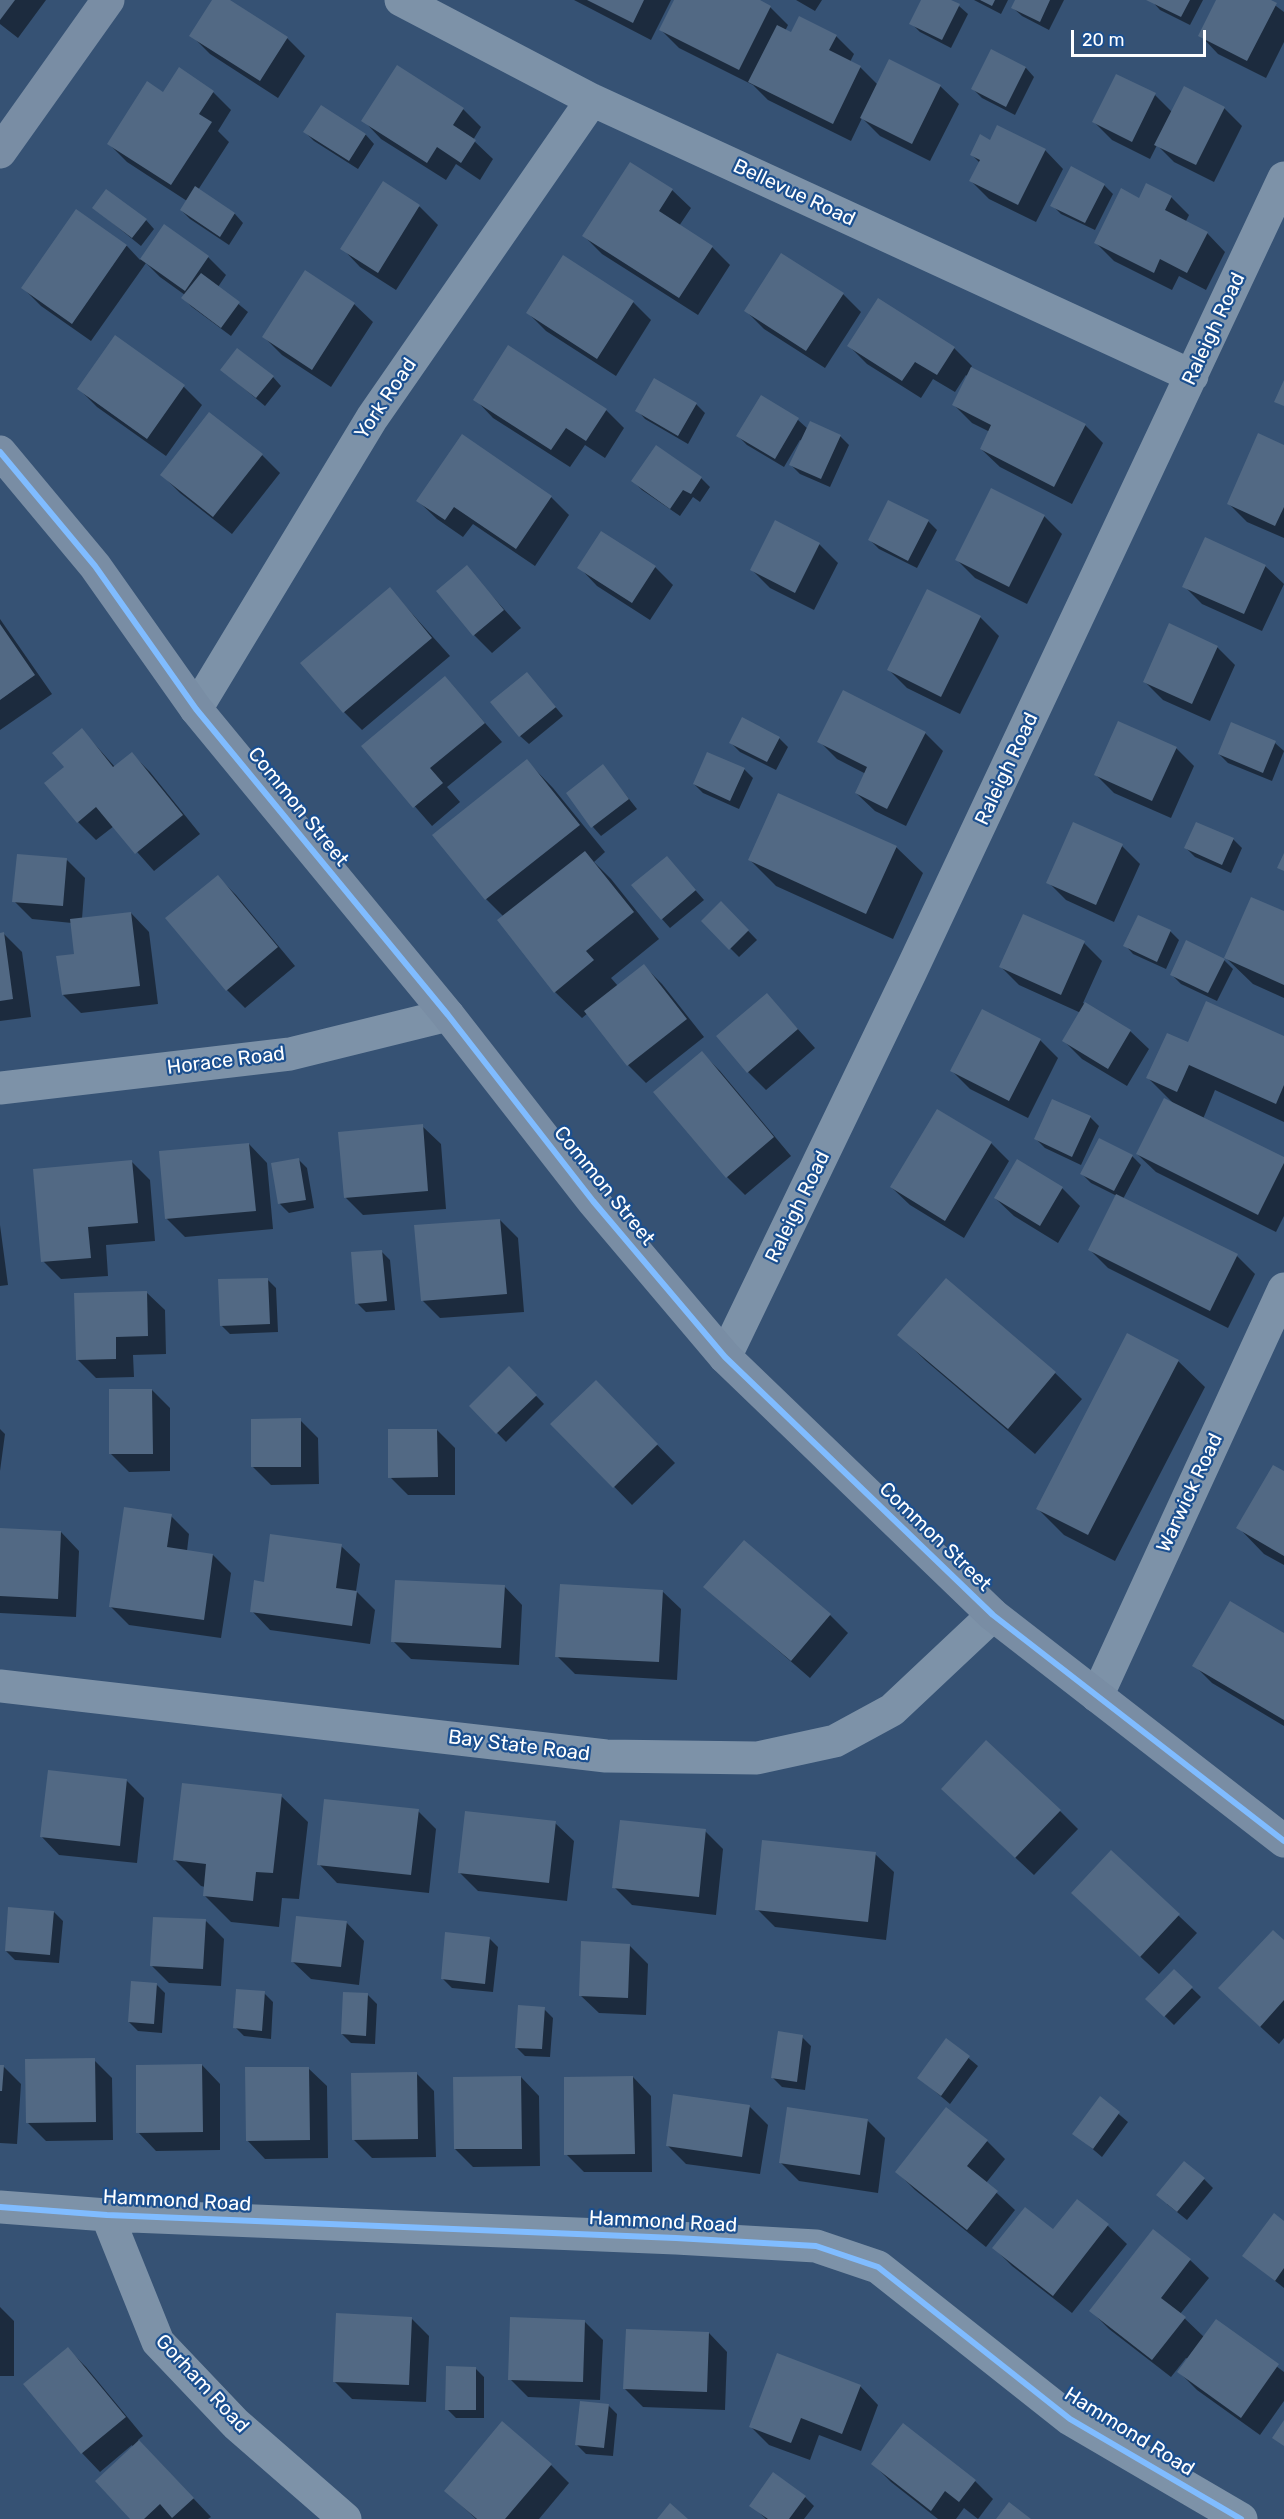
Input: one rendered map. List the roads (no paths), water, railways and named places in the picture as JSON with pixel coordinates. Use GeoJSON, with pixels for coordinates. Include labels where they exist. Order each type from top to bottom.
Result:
{"type":"FeatureCollection","features":[{"type":"Feature","properties":{"kind":"main road"},"geometry":{"type":"LineString","coordinates":[[0,152],[108,0]]}},
{"type":"Feature","properties":{"kind":"main road","name":"Common Street"},"geometry":{"type":"LineString","coordinates":[[0,452],[95,566],[196,709],[448,1016],[593,1201],[725,1357],[993,1615],[1284,1841]]}},
{"type":"Feature","properties":{"kind":"street","name":"Bellevue Road"},"geometry":{"type":"LineString","coordinates":[[401,0],[592,100],[1192,375]]}},
{"type":"Feature","properties":{"kind":"street","name":"York Road"},"geometry":{"type":"LineString","coordinates":[[196,709],[372,418],[592,100]]}},
{"type":"Feature","properties":{"kind":"street","name":"Raleigh Road"},"geometry":{"type":"LineString","coordinates":[[725,1357],[911,971],[1284,178]]}},
{"type":"Feature","properties":{"kind":"street","name":"Horace Road"},"geometry":{"type":"LineString","coordinates":[[0,1088],[290,1054],[448,1016]]}},
{"type":"Feature","properties":{"kind":"street","name":"Warwick Road"},"geometry":{"type":"LineString","coordinates":[[1096,1696],[1284,1289]]}},
{"type":"Feature","properties":{"kind":"street","name":"Bay State Road"},"geometry":{"type":"LineString","coordinates":[[0,1686],[606,1756],[757,1758],[835,1741],[892,1710],[993,1615]]}},
{"type":"Feature","properties":{"kind":"street","name":"Hammond Road"},"geometry":{"type":"LineString","coordinates":[[0,2207],[107,2215],[676,2238],[816,2246],[878,2267],[1070,2419],[1241,2519]]}},
{"type":"Feature","properties":{"kind":"street","name":"Gorham Road"},"geometry":{"type":"LineString","coordinates":[[107,2215],[158,2342],[236,2424],[345,2519]]}}]}
